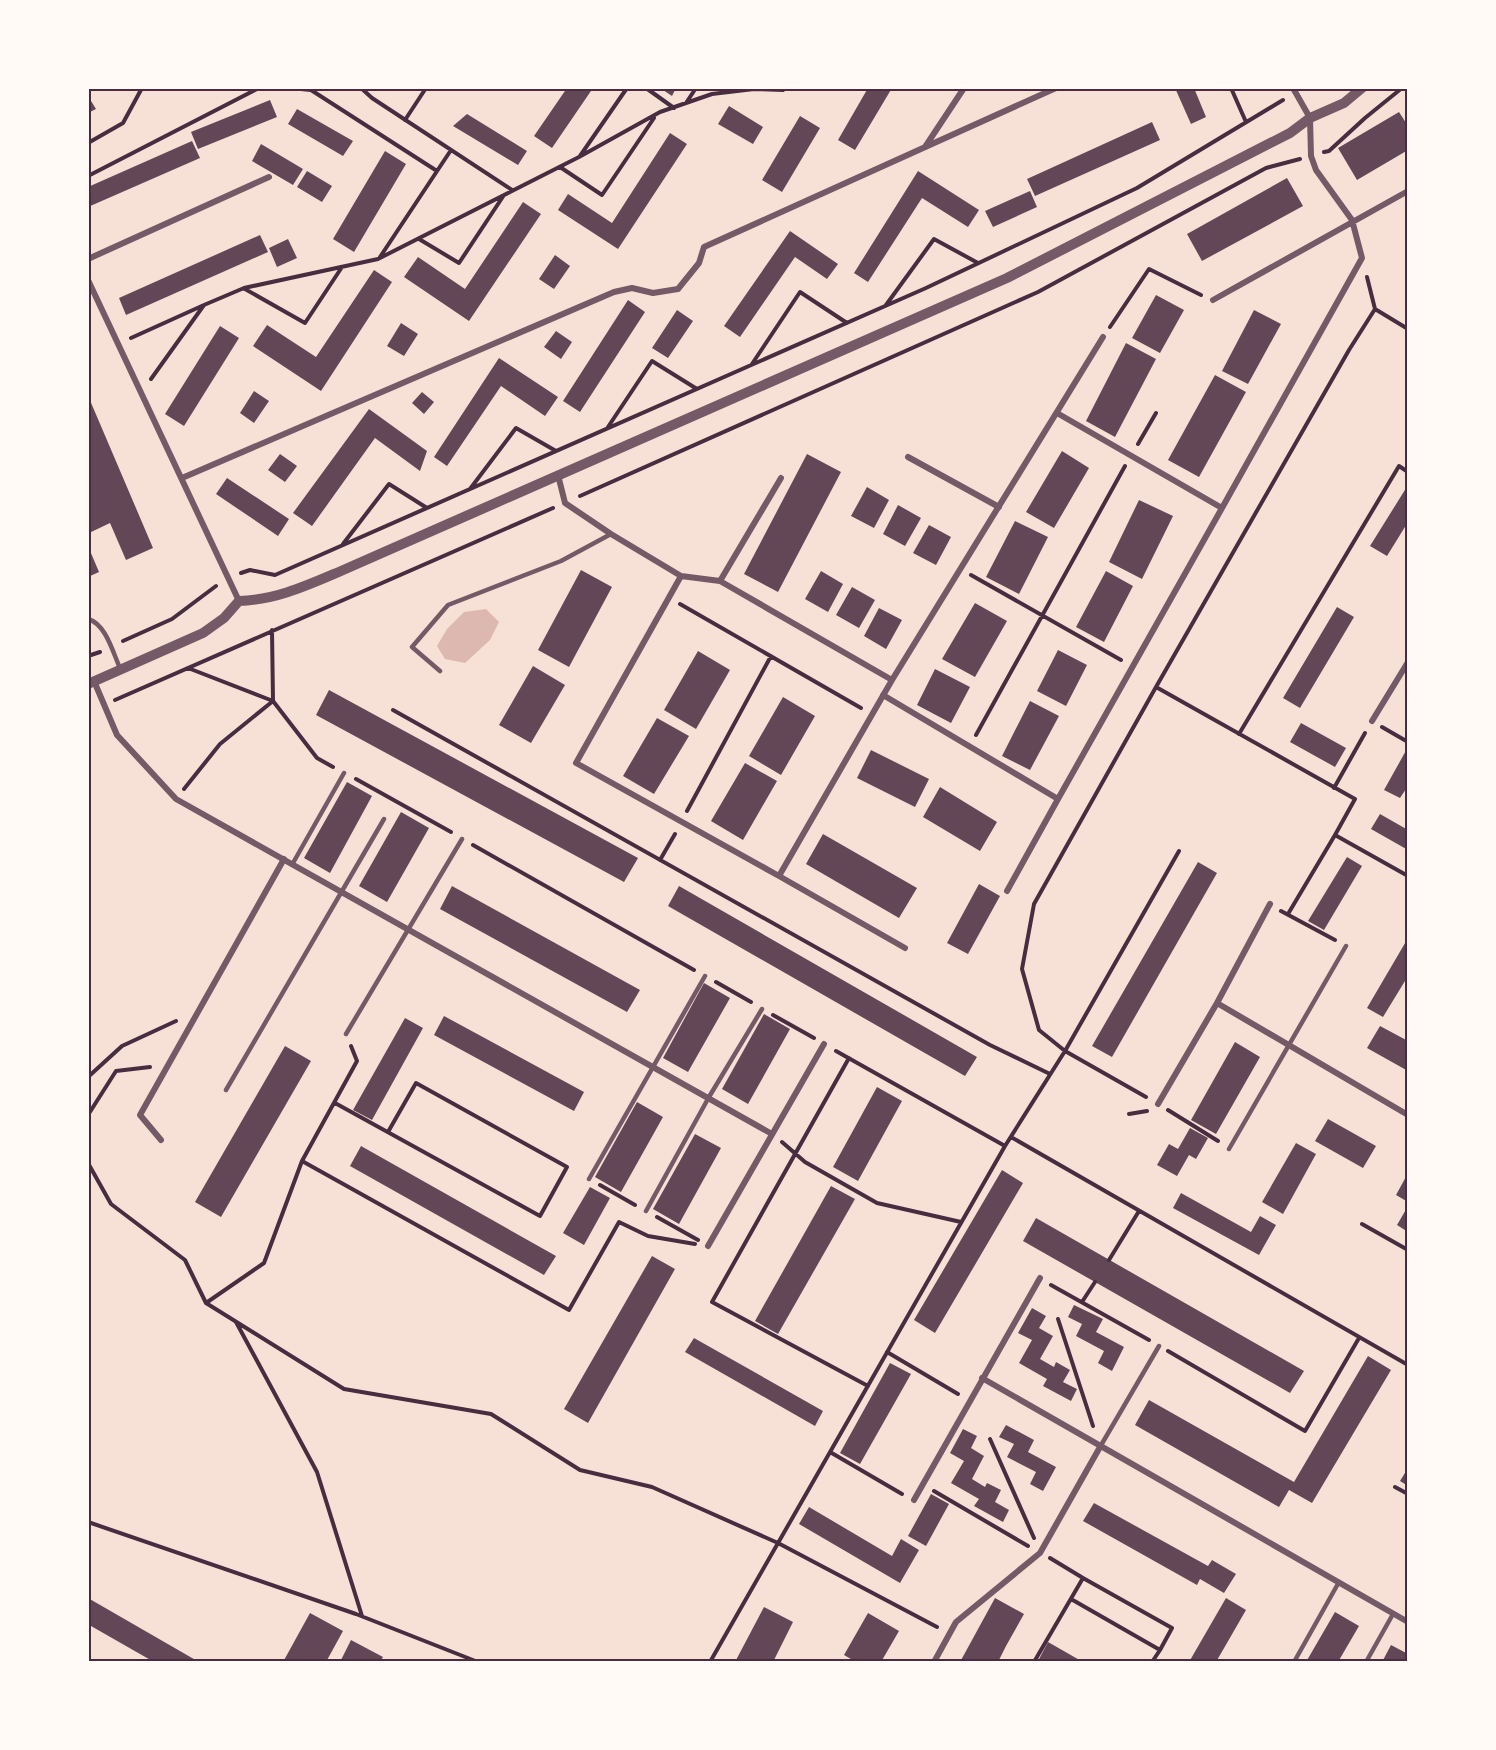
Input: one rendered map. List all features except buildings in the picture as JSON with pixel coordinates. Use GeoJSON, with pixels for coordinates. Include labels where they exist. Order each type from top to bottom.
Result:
{"type":"FeatureCollection","features":[{"type":"Feature","properties":{"kind":"street"},"geometry":{"type":"LineString","coordinates":[[925,148],[964,88]]}},
{"type":"Feature","properties":{"kind":"street"},"geometry":{"type":"LineString","coordinates":[[182,478],[614,292],[632,288],[652,293],[678,289],[699,263],[704,247],[1056,88]]}},
{"type":"Feature","properties":{"kind":"street"},"geometry":{"type":"LineString","coordinates":[[772,1134],[176,799],[117,735],[91,683],[203,633],[224,618],[240,601],[260,600],[298,589],[1007,278],[1290,133],[1310,118],[1344,103],[1362,88]]}},
{"type":"Feature","properties":{"kind":"street"},"geometry":{"type":"LineString","coordinates":[[1007,891],[1362,258],[1352,220],[1316,170],[1311,156],[1310,118],[1294,90]]}},
{"type":"Feature","properties":{"kind":"street"},"geometry":{"type":"LineString","coordinates":[[88,259],[269,177]]}},
{"type":"Feature","properties":{"kind":"street"},"geometry":{"type":"LineString","coordinates":[[1213,300],[1407,191]]}},
{"type":"Feature","properties":{"kind":"street"},"geometry":{"type":"LineString","coordinates":[[88,280],[240,601]]}},
{"type":"Feature","properties":{"kind":"street"},"geometry":{"type":"LineString","coordinates":[[779,876],[892,680],[1103,337]]}},
{"type":"Feature","properties":{"kind":"street"},"geometry":{"type":"LineString","coordinates":[[1057,413],[1222,508]]}},
{"type":"Feature","properties":{"kind":"street"},"geometry":{"type":"LineString","coordinates":[[908,457],[999,507]]}},
{"type":"Feature","properties":{"kind":"street"},"geometry":{"type":"LineString","coordinates":[[558,476],[565,503],[611,534],[681,576],[720,581],[892,680]]}},
{"type":"Feature","properties":{"kind":"street"},"geometry":{"type":"LineString","coordinates":[[720,581],[782,478]]}},
{"type":"Feature","properties":{"kind":"street"},"geometry":{"type":"LineString","coordinates":[[681,576],[576,763],[905,948]]}},
{"type":"Feature","properties":{"kind":"street"},"geometry":{"type":"LineString","coordinates":[[1372,721],[1407,662]]}},
{"type":"Feature","properties":{"kind":"street"},"geometry":{"type":"LineString","coordinates":[[883,695],[1058,799]]}},
{"type":"Feature","properties":{"kind":"street"},"geometry":{"type":"LineString","coordinates":[[161,1140],[140,1115],[284,858]]}},
{"type":"Feature","properties":{"kind":"street"},"geometry":{"type":"LineString","coordinates":[[1158,1104],[1270,904]]}},
{"type":"Feature","properties":{"kind":"street"},"geometry":{"type":"LineString","coordinates":[[1216,1003],[1407,1115]]}},
{"type":"Feature","properties":{"kind":"street"},"geometry":{"type":"LineString","coordinates":[[708,1246],[824,1044]]}},
{"type":"Feature","properties":{"kind":"street"},"geometry":{"type":"LineString","coordinates":[[914,1500],[1040,1278]]}},
{"type":"Feature","properties":{"kind":"street"},"geometry":{"type":"LineString","coordinates":[[982,1378],[1407,1622]]}},
{"type":"Feature","properties":{"kind":"street"},"geometry":{"type":"LineString","coordinates":[[934,1662],[956,1622],[1041,1552],[1100,1447]]}},
{"type":"Feature","properties":{"kind":"lane"},"geometry":{"type":"LineString","coordinates":[[440,671],[412,647],[448,605],[561,561],[611,534]]}},
{"type":"Feature","properties":{"kind":"lane"},"geometry":{"type":"LineString","coordinates":[[88,619],[93,620],[105,634],[121,670]]}},
{"type":"Feature","properties":{"kind":"lane"},"geometry":{"type":"LineString","coordinates":[[293,863],[344,773]]}},
{"type":"Feature","properties":{"kind":"lane"},"geometry":{"type":"LineString","coordinates":[[226,1090],[384,819]]}},
{"type":"Feature","properties":{"kind":"lane"},"geometry":{"type":"LineString","coordinates":[[346,1034],[462,839]]}},
{"type":"Feature","properties":{"kind":"lane"},"geometry":{"type":"LineString","coordinates":[[1229,1149],[1346,946]]}},
{"type":"Feature","properties":{"kind":"lane"},"geometry":{"type":"LineString","coordinates":[[589,1179],[705,976]]}},
{"type":"Feature","properties":{"kind":"lane"},"geometry":{"type":"LineString","coordinates":[[646,1211],[709,1097],[762,1009]]}},
{"type":"Feature","properties":{"kind":"lane"},"geometry":{"type":"LineString","coordinates":[[1100,1447],[1159,1346]]}},
{"type":"Feature","properties":{"kind":"lane"},"geometry":{"type":"LineString","coordinates":[[1294,1662],[1339,1582]]}},
{"type":"Feature","properties":{"kind":"lane"},"geometry":{"type":"LineString","coordinates":[[1366,1662],[1393,1614]]}},
{"type":"Feature","properties":{"kind":"path"},"geometry":{"type":"LineString","coordinates":[[88,143],[123,123],[142,88]]}},
{"type":"Feature","properties":{"kind":"path"},"geometry":{"type":"LineString","coordinates":[[88,176],[259,88]]}},
{"type":"Feature","properties":{"kind":"path"},"geometry":{"type":"LineString","coordinates":[[290,88],[311,90],[436,171]]}},
{"type":"Feature","properties":{"kind":"path"},"geometry":{"type":"LineString","coordinates":[[361,88],[405,120],[512,190]]}},
{"type":"Feature","properties":{"kind":"path"},"geometry":{"type":"LineString","coordinates":[[367,93],[370,88]]}},
{"type":"Feature","properties":{"kind":"path"},"geometry":{"type":"LineString","coordinates":[[405,120],[426,88]]}},
{"type":"Feature","properties":{"kind":"path"},"geometry":{"type":"LineString","coordinates":[[579,157],[627,88]]}},
{"type":"Feature","properties":{"kind":"path"},"geometry":{"type":"LineString","coordinates":[[646,88],[674,108]]}},
{"type":"Feature","properties":{"kind":"path"},"geometry":{"type":"LineString","coordinates":[[686,103],[696,88]]}},
{"type":"Feature","properties":{"kind":"path"},"geometry":{"type":"LineString","coordinates":[[1231,88],[1246,122]]}},
{"type":"Feature","properties":{"kind":"path"},"geometry":{"type":"LineString","coordinates":[[104,705],[1038,292],[1266,168],[1329,151],[1402,88]]}},
{"type":"Feature","properties":{"kind":"path"},"geometry":{"type":"LineString","coordinates":[[118,344],[244,288],[378,259],[560,167],[655,115],[686,103],[712,94],[754,89],[783,89]]}},
{"type":"Feature","properties":{"kind":"path"},"geometry":{"type":"LineString","coordinates":[[88,656],[171,620],[228,577],[250,570],[275,575],[978,264],[1137,188],[1294,90]]}},
{"type":"Feature","properties":{"kind":"path"},"geometry":{"type":"LineString","coordinates":[[560,167],[602,195],[655,115]]}},
{"type":"Feature","properties":{"kind":"path"},"geometry":{"type":"LineString","coordinates":[[378,259],[451,150]]}},
{"type":"Feature","properties":{"kind":"path"},"geometry":{"type":"LineString","coordinates":[[418,238],[459,262],[505,194]]}},
{"type":"Feature","properties":{"kind":"path"},"geometry":{"type":"LineString","coordinates":[[886,306],[934,239],[978,264]]}},
{"type":"Feature","properties":{"kind":"path"},"geometry":{"type":"LineString","coordinates":[[1362,258],[1375,309],[1407,328]]}},
{"type":"Feature","properties":{"kind":"path"},"geometry":{"type":"LineString","coordinates":[[244,288],[305,323],[342,267]]}},
{"type":"Feature","properties":{"kind":"path"},"geometry":{"type":"LineString","coordinates":[[1103,337],[1149,269],[1213,300]]}},
{"type":"Feature","properties":{"kind":"path"},"geometry":{"type":"LineString","coordinates":[[752,364],[800,292],[847,323]]}},
{"type":"Feature","properties":{"kind":"path"},"geometry":{"type":"LineString","coordinates":[[141,392],[204,305]]}},
{"type":"Feature","properties":{"kind":"path"},"geometry":{"type":"LineString","coordinates":[[1229,1149],[1158,1104],[1065,1051],[1039,1030],[1022,969],[1034,904],[1349,350],[1375,309]]}},
{"type":"Feature","properties":{"kind":"path"},"geometry":{"type":"LineString","coordinates":[[608,428],[652,361],[697,389]]}},
{"type":"Feature","properties":{"kind":"path"},"geometry":{"type":"LineString","coordinates":[[969,746],[1156,413]]}},
{"type":"Feature","properties":{"kind":"path"},"geometry":{"type":"LineString","coordinates":[[469,489],[516,428],[556,451]]}},
{"type":"Feature","properties":{"kind":"path"},"geometry":{"type":"LineString","coordinates":[[1239,734],[1399,466],[1407,472]]}},
{"type":"Feature","properties":{"kind":"path"},"geometry":{"type":"LineString","coordinates":[[343,545],[389,484],[427,508]]}},
{"type":"Feature","properties":{"kind":"path"},"geometry":{"type":"LineString","coordinates":[[960,569],[1132,666]]}},
{"type":"Feature","properties":{"kind":"path"},"geometry":{"type":"LineString","coordinates":[[669,597],[872,714]]}},
{"type":"Feature","properties":{"kind":"path"},"geometry":{"type":"LineString","coordinates":[[272,630],[273,701]]}},
{"type":"Feature","properties":{"kind":"path"},"geometry":{"type":"LineString","coordinates":[[660,860],[771,656]]}},
{"type":"Feature","properties":{"kind":"path"},"geometry":{"type":"LineString","coordinates":[[187,668],[273,701],[317,758],[1005,1146]]}},
{"type":"Feature","properties":{"kind":"path"},"geometry":{"type":"LineString","coordinates":[[1156,687],[1355,799],[1288,914]]}},
{"type":"Feature","properties":{"kind":"path"},"geometry":{"type":"LineString","coordinates":[[176,799],[220,744],[273,701]]}},
{"type":"Feature","properties":{"kind":"path"},"geometry":{"type":"LineString","coordinates":[[393,710],[990,1045],[1050,1074]]}},
{"type":"Feature","properties":{"kind":"path"},"geometry":{"type":"LineString","coordinates":[[1334,788],[1372,721],[1407,742]]}},
{"type":"Feature","properties":{"kind":"path"},"geometry":{"type":"LineString","coordinates":[[1335,835],[1407,876]]}},
{"type":"Feature","properties":{"kind":"path"},"geometry":{"type":"LineString","coordinates":[[711,1662],[1005,1146],[1065,1051],[1179,851]]}},
{"type":"Feature","properties":{"kind":"path"},"geometry":{"type":"LineString","coordinates":[[1270,904],[1346,946]]}},
{"type":"Feature","properties":{"kind":"path"},"geometry":{"type":"LineString","coordinates":[[88,1077],[122,1046],[199,1011]]}},
{"type":"Feature","properties":{"kind":"path"},"geometry":{"type":"LineString","coordinates":[[206,1303],[264,1263],[302,1161],[357,1061],[346,1034]]}},
{"type":"Feature","properties":{"kind":"path"},"geometry":{"type":"LineString","coordinates":[[849,1058],[712,1302],[868,1386]]}},
{"type":"Feature","properties":{"kind":"path"},"geometry":{"type":"LineString","coordinates":[[88,1115],[116,1071],[168,1066]]}},
{"type":"Feature","properties":{"kind":"path"},"geometry":{"type":"LineString","coordinates":[[335,1103],[540,1216],[567,1167],[416,1083],[388,1132]]}},
{"type":"Feature","properties":{"kind":"path"},"geometry":{"type":"LineString","coordinates":[[772,1134],[805,1162],[877,1203],[962,1222]]}},
{"type":"Feature","properties":{"kind":"path"},"geometry":{"type":"LineString","coordinates":[[1011,1137],[1407,1365]]}},
{"type":"Feature","properties":{"kind":"path"},"geometry":{"type":"LineString","coordinates":[[302,1161],[568,1310],[619,1222],[648,1236],[708,1246]]}},
{"type":"Feature","properties":{"kind":"path"},"geometry":{"type":"LineString","coordinates":[[88,1163],[111,1204],[185,1260],[206,1303],[344,1389],[491,1414],[580,1470],[652,1488],[778,1543],[949,1634]]}},
{"type":"Feature","properties":{"kind":"path"},"geometry":{"type":"LineString","coordinates":[[1109,1260],[1139,1211]]}},
{"type":"Feature","properties":{"kind":"path"},"geometry":{"type":"LineString","coordinates":[[1362,1224],[1407,1250]]}},
{"type":"Feature","properties":{"kind":"path"},"geometry":{"type":"LineString","coordinates":[[1040,1278],[1305,1431],[1359,1338]]}},
{"type":"Feature","properties":{"kind":"path"},"geometry":{"type":"LineString","coordinates":[[1082,1302],[1095,1282]]}},
{"type":"Feature","properties":{"kind":"path"},"geometry":{"type":"LineString","coordinates":[[1058,1319],[1100,1447]]}},
{"type":"Feature","properties":{"kind":"path"},"geometry":{"type":"LineString","coordinates":[[235,1321],[317,1472],[362,1616]]}},
{"type":"Feature","properties":{"kind":"path"},"geometry":{"type":"LineString","coordinates":[[887,1352],[970,1400]]}},
{"type":"Feature","properties":{"kind":"path"},"geometry":{"type":"LineString","coordinates":[[990,1439],[1041,1552]]}},
{"type":"Feature","properties":{"kind":"path"},"geometry":{"type":"LineString","coordinates":[[830,1452],[914,1500]]}},
{"type":"Feature","properties":{"kind":"path"},"geometry":{"type":"LineString","coordinates":[[923,1484],[1172,1628],[1152,1662]]}},
{"type":"Feature","properties":{"kind":"path"},"geometry":{"type":"LineString","coordinates":[[1395,1487],[1407,1494]]}},
{"type":"Feature","properties":{"kind":"path"},"geometry":{"type":"LineString","coordinates":[[88,1522],[362,1616],[478,1662]]}},
{"type":"Feature","properties":{"kind":"path"},"geometry":{"type":"LineString","coordinates":[[1034,1662],[1083,1578]]}},
{"type":"Feature","properties":{"kind":"path"},"geometry":{"type":"LineString","coordinates":[[1071,1599],[1160,1650]]}},
{"type":"Feature","properties":{"kind":"shaded area"},"geometry":{"type":"Polygon","coordinates":[[[486,609],[499,622],[490,640],[465,663],[445,659],[437,646],[447,629],[464,612],[486,609]]]}}]}
